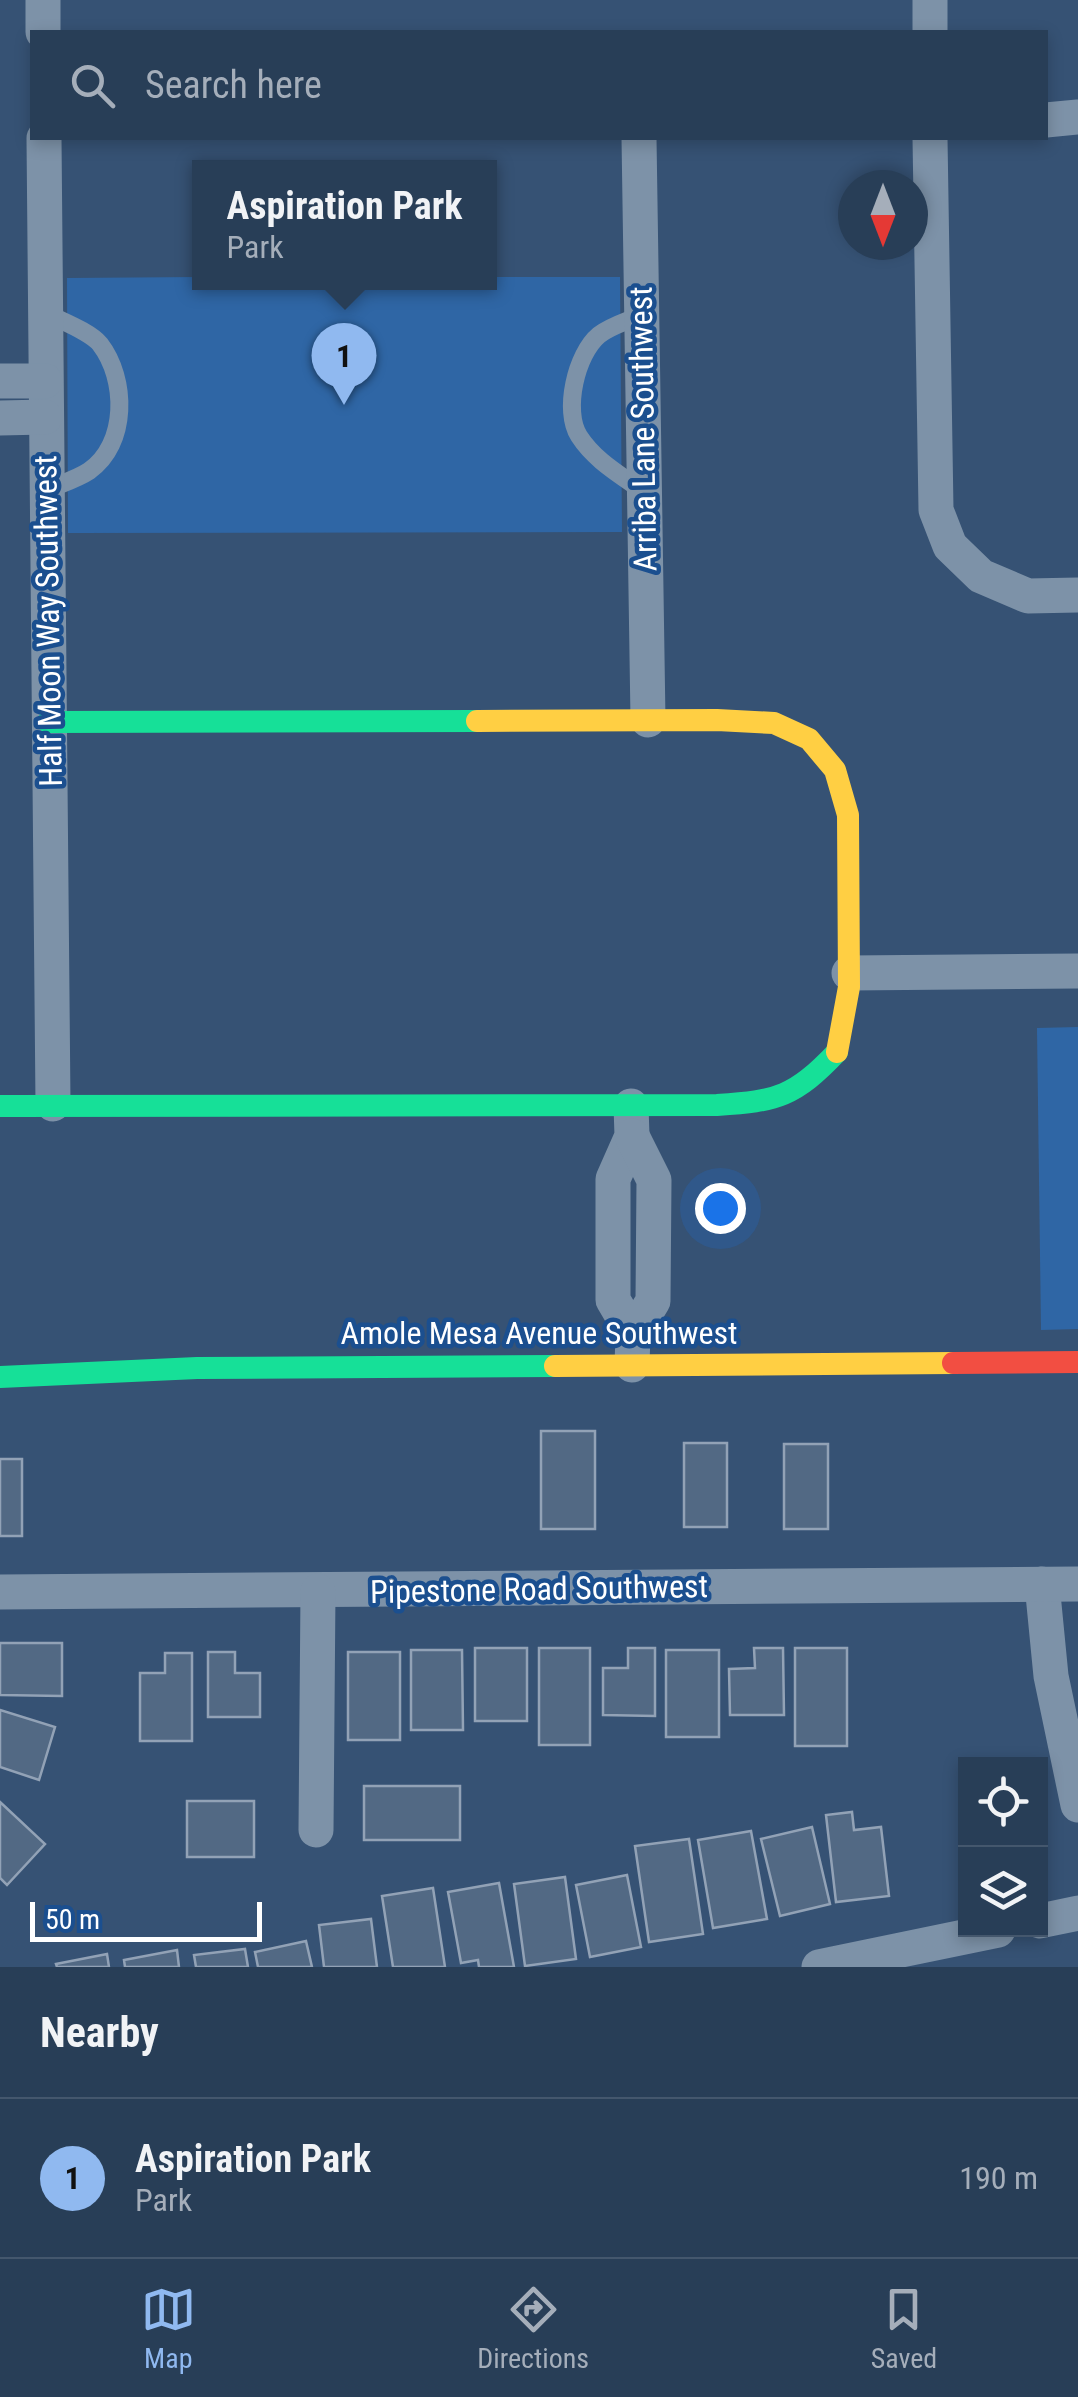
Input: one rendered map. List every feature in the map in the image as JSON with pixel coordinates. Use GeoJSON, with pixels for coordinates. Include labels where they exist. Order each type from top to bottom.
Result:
{"type":"FeatureCollection","features":[{"type":"Feature","properties":{"kind":"street"},"geometry":{"type":"LineString","coordinates":[[43,0],[43,30]]}},
{"type":"Feature","properties":{"kind":"street"},"geometry":{"type":"LineString","coordinates":[[930,0],[930,30]]}},
{"type":"Feature","properties":{"kind":"street"},"geometry":{"type":"LineString","coordinates":[[1048,120],[1078,117]]}},
{"type":"Feature","properties":{"kind":"street","name":"Half Moon Way Southwest"},"geometry":{"type":"LineString","coordinates":[[44,140],[53,1104]]}},
{"type":"Feature","properties":{"kind":"street","name":"Arriba Lane Southwest"},"geometry":{"type":"LineString","coordinates":[[638,140],[648,720]]}},
{"type":"Feature","properties":{"kind":"street"},"geometry":{"type":"LineString","coordinates":[[930,140],[936,510],[950,546],[981,576],[1028,596],[1078,595]]}},
{"type":"Feature","properties":{"kind":"street"},"geometry":{"type":"LineString","coordinates":[[0,381],[46,380]]}},
{"type":"Feature","properties":{"kind":"street"},"geometry":{"type":"LineString","coordinates":[[0,418],[46,417]]}},
{"type":"Feature","properties":{"kind":"street"},"geometry":{"type":"LineString","coordinates":[[0,1106],[53,1104],[631,1121],[767,1102],[806,1084],[839,1050],[849,973],[848,815],[835,770],[809,739],[774,723],[48,722]]}},
{"type":"Feature","properties":{"kind":"street"},"geometry":{"type":"LineString","coordinates":[[849,973],[1078,971]]}},
{"type":"Feature","properties":{"kind":"street"},"geometry":{"type":"LineString","coordinates":[[631,1121],[654,1180],[653,1301],[633,1350]]}},
{"type":"Feature","properties":{"kind":"street"},"geometry":{"type":"LineString","coordinates":[[631,1121],[613,1179],[613,1300],[633,1350]]}},
{"type":"Feature","properties":{"kind":"street"},"geometry":{"type":"LineString","coordinates":[[613,1229],[654,1228]]}},
{"type":"Feature","properties":{"kind":"street","name":"Amole Mesa Avenue Southwest"},"geometry":{"type":"LineString","coordinates":[[0,1377],[633,1350],[1078,1362]]}},
{"type":"Feature","properties":{"kind":"street"},"geometry":{"type":"LineString","coordinates":[[1042,1584],[1051,1676],[1078,1805]]}},
{"type":"Feature","properties":{"kind":"street","name":"Pipestone Road Southwest"},"geometry":{"type":"LineString","coordinates":[[0,1592],[1078,1584]]}},
{"type":"Feature","properties":{"kind":"street"},"geometry":{"type":"LineString","coordinates":[[316,1830],[318,1591]]}},
{"type":"Feature","properties":{"kind":"street"},"geometry":{"type":"LineString","coordinates":[[1048,1919],[1078,1913]]}},
{"type":"Feature","properties":{"kind":"street"},"geometry":{"type":"LineString","coordinates":[[818,1967],[964,1937]]}},
{"type":"Feature","properties":{"kind":"lane"},"geometry":{"type":"LineString","coordinates":[[46,313],[98,342],[114,373],[121,408],[114,439],[91,470],[47,490]]}},
{"type":"Feature","properties":{"kind":"lane"},"geometry":{"type":"LineString","coordinates":[[641,315],[599,334],[580,359],[572,396],[576,433],[598,459],[644,492]]}},
{"type":"Feature","properties":{"kind":"shaded area"},"geometry":{"type":"Polygon","coordinates":[[[192,277],[192,290],[497,290],[497,277],[620,277],[622,532],[68,533],[67,278],[192,277]]]}},
{"type":"Feature","properties":{"kind":"shaded area"},"geometry":{"type":"Polygon","coordinates":[[[1078,1027],[1078,1329],[1041,1330],[1037,1028],[1078,1027]]]}},
{"type":"Feature","properties":{"kind":"building"},"geometry":{"type":"Polygon","coordinates":[[[541,1431],[595,1431],[595,1529],[541,1529],[541,1431]]]}},
{"type":"Feature","properties":{"kind":"building"},"geometry":{"type":"Polygon","coordinates":[[[684,1443],[727,1443],[727,1527],[684,1527],[684,1443]]]}},
{"type":"Feature","properties":{"kind":"building"},"geometry":{"type":"Polygon","coordinates":[[[784,1444],[828,1444],[828,1529],[784,1529],[784,1444]]]}},
{"type":"Feature","properties":{"kind":"building"},"geometry":{"type":"Polygon","coordinates":[[[0,1459],[22,1459],[22,1536],[0,1536],[0,1459]]]}},
{"type":"Feature","properties":{"kind":"building"},"geometry":{"type":"Polygon","coordinates":[[[0,1643],[62,1643],[62,1696],[0,1695],[0,1643]]]}},
{"type":"Feature","properties":{"kind":"building"},"geometry":{"type":"Polygon","coordinates":[[[475,1648],[527,1648],[527,1721],[475,1721],[475,1648]]]}},
{"type":"Feature","properties":{"kind":"building"},"geometry":{"type":"Polygon","coordinates":[[[539,1648],[590,1648],[590,1745],[539,1745],[539,1648]]]}},
{"type":"Feature","properties":{"kind":"building"},"geometry":{"type":"Polygon","coordinates":[[[628,1648],[655,1648],[655,1716],[603,1715],[603,1668],[628,1668],[628,1648]]]}},
{"type":"Feature","properties":{"kind":"building"},"geometry":{"type":"Polygon","coordinates":[[[754,1648],[783,1648],[784,1715],[730,1715],[729,1669],[755,1668],[754,1648]]]}},
{"type":"Feature","properties":{"kind":"building"},"geometry":{"type":"Polygon","coordinates":[[[795,1648],[847,1648],[847,1746],[795,1746],[795,1648]]]}},
{"type":"Feature","properties":{"kind":"building"},"geometry":{"type":"Polygon","coordinates":[[[411,1650],[462,1650],[463,1730],[411,1730],[411,1650]]]}},
{"type":"Feature","properties":{"kind":"building"},"geometry":{"type":"Polygon","coordinates":[[[666,1650],[719,1650],[719,1737],[666,1737],[666,1650]]]}},
{"type":"Feature","properties":{"kind":"building"},"geometry":{"type":"Polygon","coordinates":[[[208,1652],[235,1652],[235,1673],[260,1673],[260,1717],[208,1717],[208,1652]]]}},
{"type":"Feature","properties":{"kind":"building"},"geometry":{"type":"Polygon","coordinates":[[[348,1652],[400,1652],[400,1740],[348,1740],[348,1652]]]}},
{"type":"Feature","properties":{"kind":"building"},"geometry":{"type":"Polygon","coordinates":[[[165,1653],[192,1653],[192,1741],[140,1741],[140,1673],[165,1673],[165,1653]]]}},
{"type":"Feature","properties":{"kind":"building"},"geometry":{"type":"Polygon","coordinates":[[[0,1710],[55,1727],[39,1780],[0,1767],[0,1710]]]}},
{"type":"Feature","properties":{"kind":"building"},"geometry":{"type":"Polygon","coordinates":[[[364,1786],[460,1786],[460,1840],[364,1840],[364,1786]]]}},
{"type":"Feature","properties":{"kind":"building"},"geometry":{"type":"Polygon","coordinates":[[[187,1801],[254,1801],[254,1857],[187,1857],[187,1801]]]}},
{"type":"Feature","properties":{"kind":"building"},"geometry":{"type":"Polygon","coordinates":[[[0,1802],[45,1844],[7,1885],[0,1878],[0,1802]]]}},
{"type":"Feature","properties":{"kind":"building"},"geometry":{"type":"Polygon","coordinates":[[[852,1812],[854,1830],[881,1827],[889,1896],[836,1902],[826,1815],[852,1812]]]}},
{"type":"Feature","properties":{"kind":"building"},"geometry":{"type":"Polygon","coordinates":[[[812,1827],[830,1904],[780,1916],[761,1839],[812,1827]]]}},
{"type":"Feature","properties":{"kind":"building"},"geometry":{"type":"Polygon","coordinates":[[[751,1831],[767,1919],[713,1928],[698,1840],[751,1831]]]}},
{"type":"Feature","properties":{"kind":"building"},"geometry":{"type":"Polygon","coordinates":[[[689,1839],[703,1934],[649,1942],[635,1846],[689,1839]]]}},
{"type":"Feature","properties":{"kind":"building"},"geometry":{"type":"Polygon","coordinates":[[[627,1875],[641,1947],[590,1957],[576,1885],[627,1875]]]}},
{"type":"Feature","properties":{"kind":"building"},"geometry":{"type":"Polygon","coordinates":[[[565,1877],[576,1959],[525,1966],[514,1884],[565,1877]]]}},
{"type":"Feature","properties":{"kind":"building"},"geometry":{"type":"Polygon","coordinates":[[[499,1883],[514,1967],[479,1967],[478,1960],[461,1963],[448,1892],[499,1883]]]}},
{"type":"Feature","properties":{"kind":"building"},"geometry":{"type":"Polygon","coordinates":[[[433,1888],[445,1967],[393,1967],[382,1896],[433,1888]]]}},
{"type":"Feature","properties":{"kind":"building"},"geometry":{"type":"Polygon","coordinates":[[[371,1919],[377,1967],[324,1967],[319,1925],[371,1919]]]}},
{"type":"Feature","properties":{"kind":"building"},"geometry":{"type":"Polygon","coordinates":[[[306,1941],[312,1967],[258,1967],[255,1952],[306,1941]]]}},
{"type":"Feature","properties":{"kind":"building"},"geometry":{"type":"Polygon","coordinates":[[[245,1949],[248,1967],[196,1967],[194,1955],[245,1949]]]}},
{"type":"Feature","properties":{"kind":"building"},"geometry":{"type":"Polygon","coordinates":[[[177,1950],[179,1967],[125,1967],[124,1960],[177,1950]]]}},
{"type":"Feature","properties":{"kind":"building"},"geometry":{"type":"Polygon","coordinates":[[[107,1954],[109,1967],[56,1964],[107,1954]]]}},
{"type":"Feature","properties":{"kind":"traffic: fast"},"geometry":{"type":"LineString","coordinates":[[48,722],[477,721]]}},
{"type":"Feature","properties":{"kind":"traffic: fast"},"geometry":{"type":"LineString","coordinates":[[0,1106],[717,1105],[784,1094],[809,1079],[837,1052]]}},
{"type":"Feature","properties":{"kind":"traffic: fast"},"geometry":{"type":"LineString","coordinates":[[0,1377],[197,1368],[555,1366]]}},
{"type":"Feature","properties":{"kind":"traffic: slow"},"geometry":{"type":"LineString","coordinates":[[477,721],[774,723],[809,739],[835,770],[848,815],[849,987],[837,1052]]}},
{"type":"Feature","properties":{"kind":"traffic: slow"},"geometry":{"type":"LineString","coordinates":[[555,1366],[953,1363]]}},
{"type":"Feature","properties":{"kind":"traffic: jam"},"geometry":{"type":"LineString","coordinates":[[953,1363],[1078,1362]]}},
{"type":"Feature","properties":{"kind":"place","name":"Aspiration Park"},"geometry":{"type":"Point","coordinates":[344,405]}}]}
